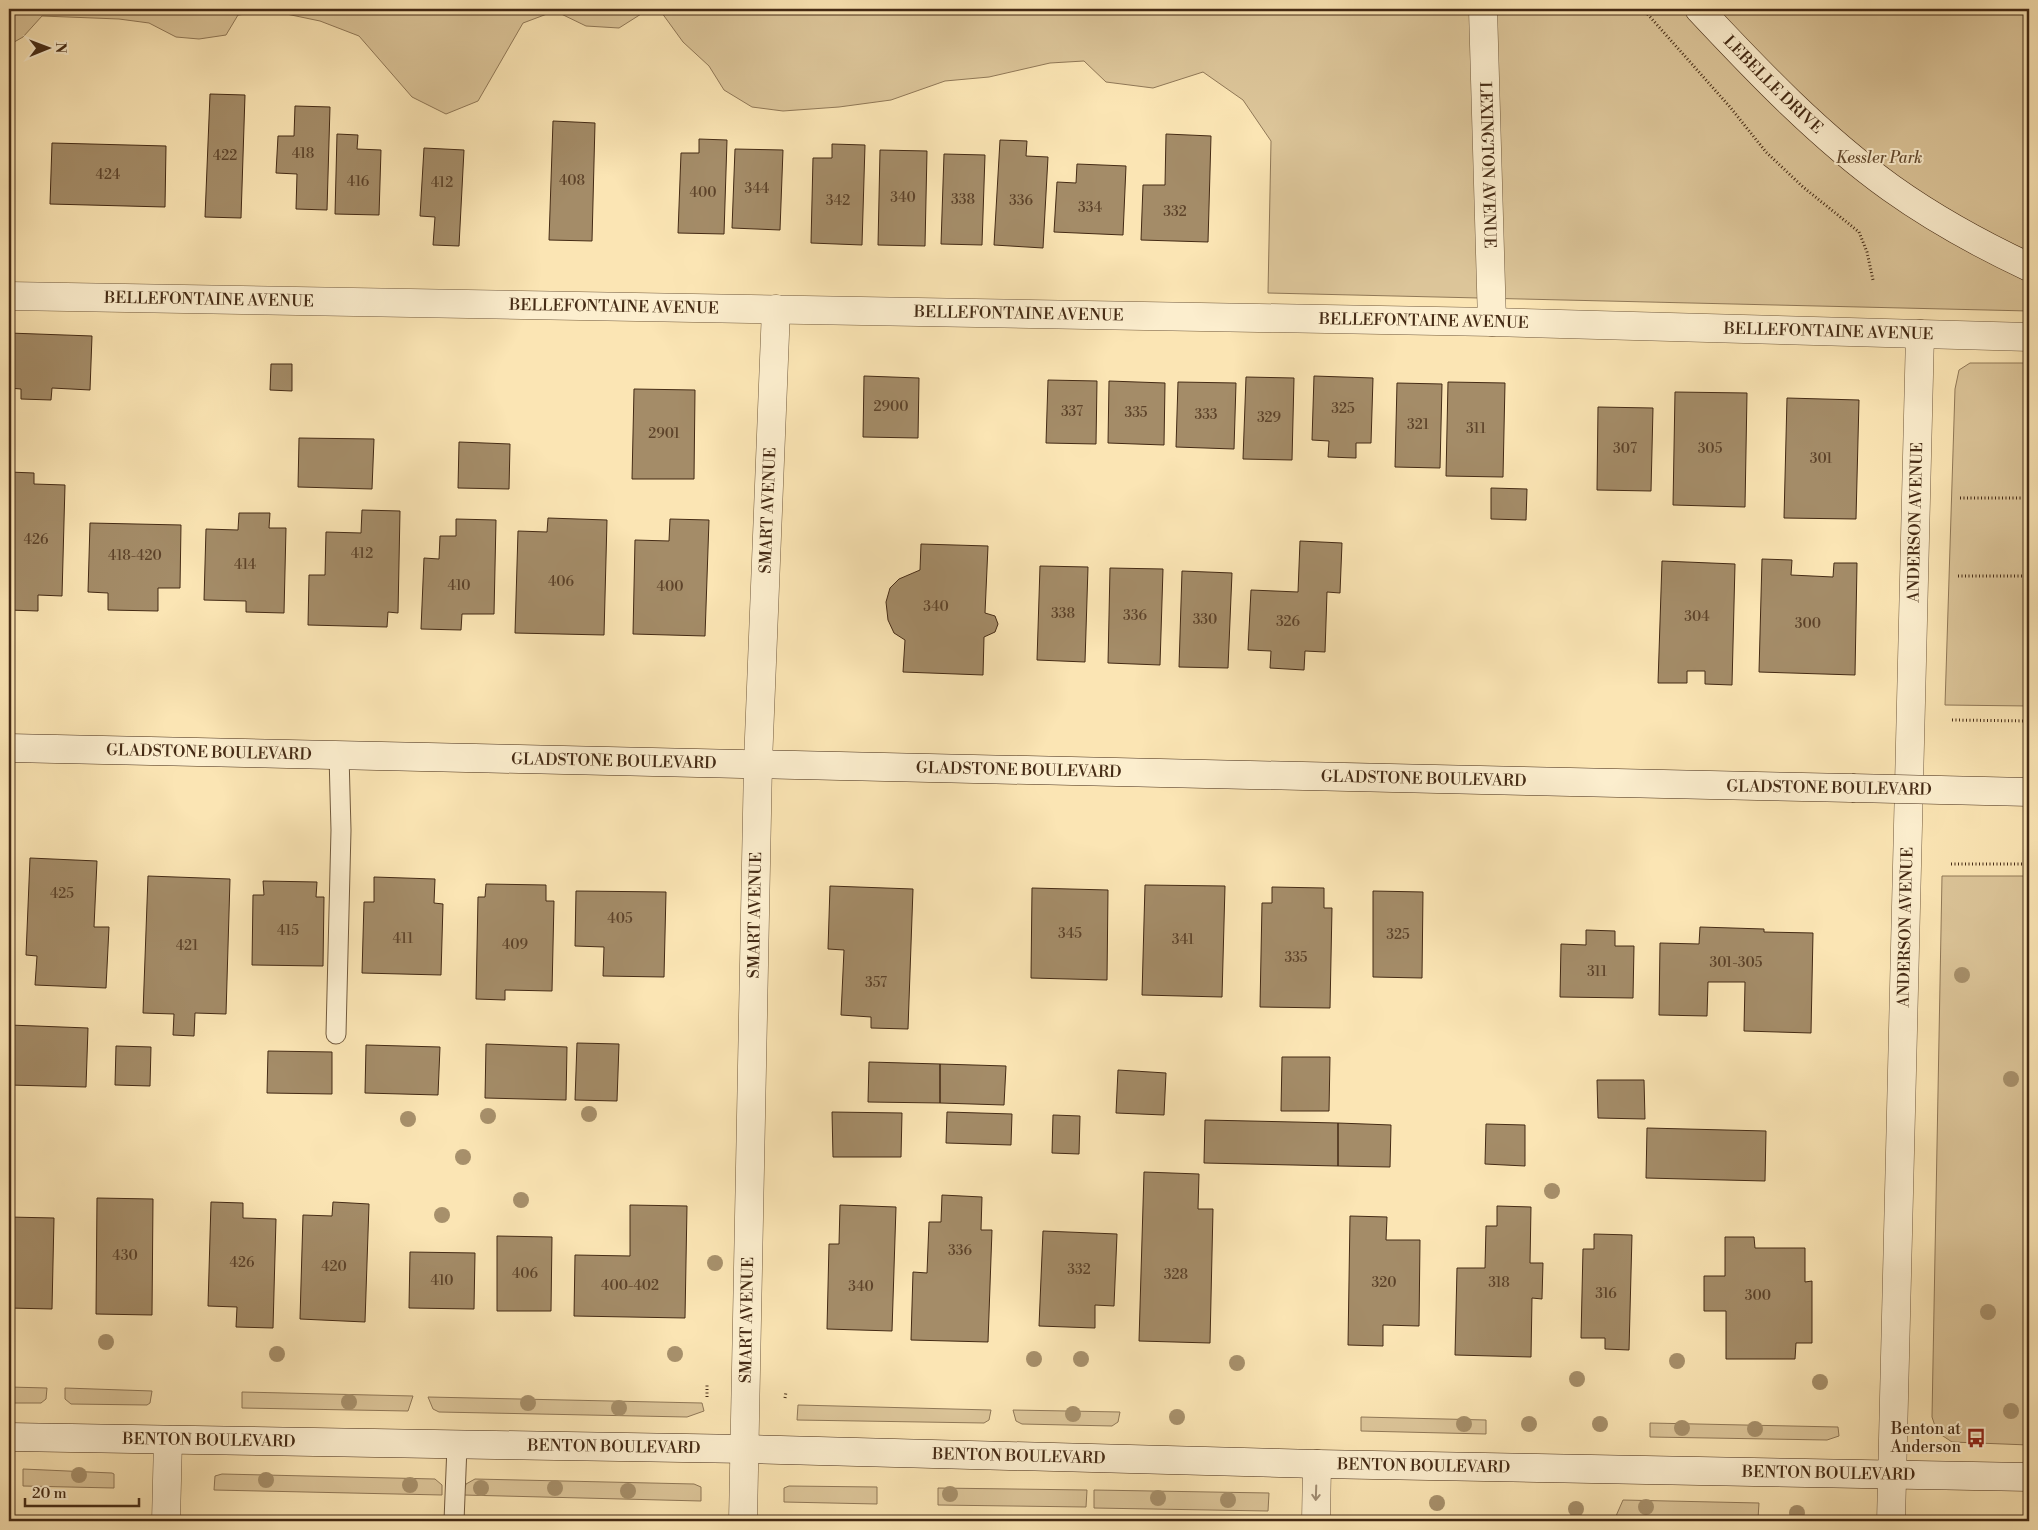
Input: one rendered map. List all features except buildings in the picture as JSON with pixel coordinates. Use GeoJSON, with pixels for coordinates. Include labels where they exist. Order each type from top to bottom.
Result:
{"type":"FeatureCollection","features":[{"type":"Feature","properties":{"kind":"street","name":"LEXINGTON AVENUE"},"geometry":{"type":"LineString","coordinates":[[1483,9],[1492,322]]}},
{"type":"Feature","properties":{"kind":"street","name":"LEBELLE DRIVE"},"geometry":{"type":"LineString","coordinates":[[1699,9],[1780,92],[1838,145],[1891,188],[1950,224],[2029,267]]}},
{"type":"Feature","properties":{"kind":"street","name":"BELLEFONTAINE AVENUE"},"geometry":{"type":"LineString","coordinates":[[9,296],[1492,322],[2029,337]]}},
{"type":"Feature","properties":{"kind":"street","name":"SMART AVENUE"},"geometry":{"type":"LineString","coordinates":[[744,1521],[758,763],[776,309]]}},
{"type":"Feature","properties":{"kind":"street","name":"ANDERSON AVENUE"},"geometry":{"type":"LineString","coordinates":[[1892,1521],[1920,334]]}},
{"type":"Feature","properties":{"kind":"street","name":"GLADSTONE BOULEVARD"},"geometry":{"type":"LineString","coordinates":[[9,748],[2029,792]]}},
{"type":"Feature","properties":{"kind":"street","name":"BENTON BOULEVARD"},"geometry":{"type":"LineString","coordinates":[[9,1436],[457,1446],[746,1449],[1317,1464],[2029,1477]]}},
{"type":"Feature","properties":{"kind":"street"},"geometry":{"type":"LineString","coordinates":[[166,1521],[168,1440]]}},
{"type":"Feature","properties":{"kind":"street"},"geometry":{"type":"LineString","coordinates":[[1316,1521],[1317,1464]]}},
{"type":"Feature","properties":{"kind":"lane"},"geometry":{"type":"LineString","coordinates":[[336,1034],[340,830],[339,755]]}},
{"type":"Feature","properties":{"kind":"lane"},"geometry":{"type":"LineString","coordinates":[[454,1521],[457,1446]]}},
{"type":"Feature","properties":{"kind":"path"},"geometry":{"type":"LineString","coordinates":[[1643,9],[1730,107],[1766,152],[1803,187],[1859,232],[1868,252],[1873,280]]}},
{"type":"Feature","properties":{"kind":"path"},"geometry":{"type":"LineString","coordinates":[[1960,498],[2029,498]]}},
{"type":"Feature","properties":{"kind":"path"},"geometry":{"type":"LineString","coordinates":[[1958,576],[2029,576]]}},
{"type":"Feature","properties":{"kind":"path"},"geometry":{"type":"LineString","coordinates":[[1952,720],[2029,721]]}},
{"type":"Feature","properties":{"kind":"path"},"geometry":{"type":"LineString","coordinates":[[1951,864],[2029,864]]}},
{"type":"Feature","properties":{"kind":"path"},"geometry":{"type":"LineString","coordinates":[[707,1383],[707,1397]]}},
{"type":"Feature","properties":{"kind":"path"},"geometry":{"type":"LineString","coordinates":[[785,1398],[786,1392]]}},
{"type":"Feature","properties":{"kind":"green space"},"geometry":{"type":"Polygon","coordinates":[[[9,9],[649,9],[619,28],[586,26],[555,11],[523,23],[478,101],[446,114],[412,97],[359,36],[320,21],[272,11],[238,15],[226,35],[199,39],[176,37],[149,23],[119,19],[42,16],[23,37],[9,45],[9,9]]]}},
{"type":"Feature","properties":{"kind":"green space","name":"Kessler Park"},"geometry":{"type":"Polygon","coordinates":[[[659,9],[2029,9],[2029,311],[1268,293],[1271,141],[1243,100],[1203,72],[1153,88],[1106,82],[1084,61],[1050,63],[989,77],[945,81],[891,100],[839,107],[783,111],[752,107],[724,90],[709,66],[683,42],[659,9]]]}},
{"type":"Feature","properties":{"kind":"green space"},"geometry":{"type":"Polygon","coordinates":[[[1970,363],[2029,363],[2029,706],[1945,705],[1955,389],[1959,370],[1970,363]]]}},
{"type":"Feature","properties":{"kind":"green space"},"geometry":{"type":"Polygon","coordinates":[[[1942,876],[2029,876],[2029,1445],[1952,1442],[1937,1432],[1932,1417],[1942,876]]]}},
{"type":"Feature","properties":{"kind":"green space"},"geometry":{"type":"Polygon","coordinates":[[[9,1387],[47,1388],[46,1399],[41,1403],[9,1403],[9,1387]]]}},
{"type":"Feature","properties":{"kind":"green space"},"geometry":{"type":"Polygon","coordinates":[[[65,1388],[152,1391],[150,1403],[147,1405],[71,1404],[65,1399],[65,1388]]]}},
{"type":"Feature","properties":{"kind":"green space"},"geometry":{"type":"Polygon","coordinates":[[[242,1392],[413,1396],[408,1411],[242,1408],[242,1392]]]}},
{"type":"Feature","properties":{"kind":"green space"},"geometry":{"type":"Polygon","coordinates":[[[428,1397],[702,1403],[704,1411],[687,1417],[439,1412],[433,1409],[428,1397]]]}},
{"type":"Feature","properties":{"kind":"green space"},"geometry":{"type":"Polygon","coordinates":[[[798,1405],[991,1410],[989,1420],[984,1423],[797,1420],[798,1405]]]}},
{"type":"Feature","properties":{"kind":"green space"},"geometry":{"type":"Polygon","coordinates":[[[1013,1410],[1120,1412],[1118,1422],[1112,1426],[1022,1424],[1016,1421],[1013,1410]]]}},
{"type":"Feature","properties":{"kind":"green space"},"geometry":{"type":"Polygon","coordinates":[[[1361,1417],[1486,1420],[1486,1434],[1361,1431],[1361,1417]]]}},
{"type":"Feature","properties":{"kind":"green space"},"geometry":{"type":"Polygon","coordinates":[[[1650,1423],[1838,1427],[1839,1436],[1827,1440],[1650,1437],[1650,1423]]]}},
{"type":"Feature","properties":{"kind":"green space"},"geometry":{"type":"Polygon","coordinates":[[[23,1469],[112,1473],[114,1474],[114,1488],[23,1486],[23,1469]]]}},
{"type":"Feature","properties":{"kind":"green space"},"geometry":{"type":"Polygon","coordinates":[[[222,1474],[435,1479],[442,1485],[442,1495],[214,1490],[215,1476],[222,1474]]]}},
{"type":"Feature","properties":{"kind":"green space"},"geometry":{"type":"Polygon","coordinates":[[[475,1479],[694,1484],[701,1487],[701,1501],[463,1495],[466,1484],[475,1479]]]}},
{"type":"Feature","properties":{"kind":"green space"},"geometry":{"type":"Polygon","coordinates":[[[789,1486],[877,1487],[877,1504],[784,1502],[784,1488],[789,1486]]]}},
{"type":"Feature","properties":{"kind":"green space"},"geometry":{"type":"Polygon","coordinates":[[[938,1488],[1087,1490],[1086,1507],[938,1505],[938,1488]]]}},
{"type":"Feature","properties":{"kind":"green space"},"geometry":{"type":"Polygon","coordinates":[[[1094,1490],[1269,1493],[1268,1511],[1094,1508],[1094,1490]]]}},
{"type":"Feature","properties":{"kind":"green space"},"geometry":{"type":"Polygon","coordinates":[[[1623,1500],[1759,1503],[1758,1519],[1616,1516],[1623,1500]]]}},
{"type":"Feature","properties":{"kind":"place","name":"Benton at Anderson"},"geometry":{"type":"Point","coordinates":[1976,1438]}}]}
